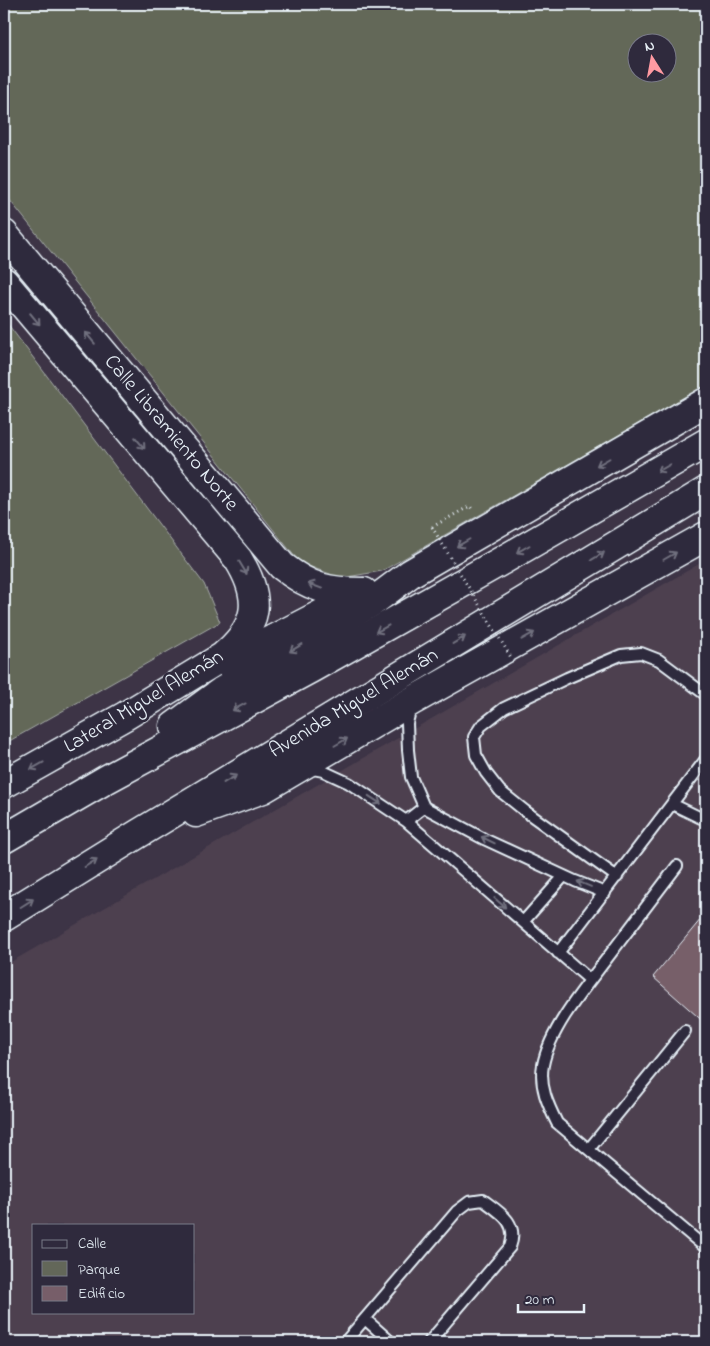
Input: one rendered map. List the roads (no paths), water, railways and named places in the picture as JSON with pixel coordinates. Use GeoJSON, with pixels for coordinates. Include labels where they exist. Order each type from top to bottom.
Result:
{"type":"FeatureCollection","features":[{"type":"Feature","properties":{"kind":"main road","name":"Calle Libramiento Norte"},"geometry":{"type":"LineString","coordinates":[[4,234],[282,566],[297,577],[318,588],[343,592],[363,592]]}},
{"type":"Feature","properties":{"kind":"main road","name":"Calle Libramiento Norte"},"geometry":{"type":"LineString","coordinates":[[4,282],[238,559],[248,574],[252,597]]}},
{"type":"Feature","properties":{"kind":"main road"},"geometry":{"type":"LineString","coordinates":[[107,779],[157,738],[222,691],[371,603],[412,573],[706,402]]}},
{"type":"Feature","properties":{"kind":"main road"},"geometry":{"type":"LineString","coordinates":[[4,839],[107,779],[329,658],[706,443]]}},
{"type":"Feature","properties":{"kind":"main road","name":"Avenida Miguel Alemán"},"geometry":{"type":"LineString","coordinates":[[4,917],[706,491]]}},
{"type":"Feature","properties":{"kind":"main road"},"geometry":{"type":"LineString","coordinates":[[138,834],[263,789],[412,701],[706,536]]}},
{"type":"Feature","properties":{"kind":"main road"},"geometry":{"type":"LineString","coordinates":[[125,716],[363,592],[412,573]]}},
{"type":"Feature","properties":{"kind":"main road","name":"Lateral Miguel Alemán"},"geometry":{"type":"LineString","coordinates":[[4,784],[203,670],[236,645],[250,625],[254,605],[252,597]]}},
{"type":"Feature","properties":{"kind":"lane"},"geometry":{"type":"LineString","coordinates":[[617,877],[500,791],[486,773],[476,755],[474,738],[481,726],[504,708],[621,655],[640,652],[658,660],[703,693],[706,682]]}},
{"type":"Feature","properties":{"kind":"lane"},"geometry":{"type":"LineString","coordinates":[[412,701],[408,723],[411,777],[424,807],[484,839],[605,893]]}},
{"type":"Feature","properties":{"kind":"lane"},"geometry":{"type":"LineString","coordinates":[[558,953],[706,759]]}},
{"type":"Feature","properties":{"kind":"lane"},"geometry":{"type":"LineString","coordinates":[[299,767],[323,771],[348,783],[406,821],[590,980]]}},
{"type":"Feature","properties":{"kind":"lane"},"geometry":{"type":"LineString","coordinates":[[672,804],[701,818],[706,817]]}},
{"type":"Feature","properties":{"kind":"lane"},"geometry":{"type":"LineString","coordinates":[[406,821],[424,807]]}},
{"type":"Feature","properties":{"kind":"lane"},"geometry":{"type":"LineString","coordinates":[[676,866],[575,1000],[552,1040],[543,1065],[543,1086],[547,1102],[557,1123],[706,1248]]}},
{"type":"Feature","properties":{"kind":"lane"},"geometry":{"type":"LineString","coordinates":[[523,922],[564,876]]}},
{"type":"Feature","properties":{"kind":"lane"},"geometry":{"type":"LineString","coordinates":[[589,1149],[685,1031]]}},
{"type":"Feature","properties":{"kind":"lane"},"geometry":{"type":"LineString","coordinates":[[345,1342],[457,1211],[469,1202],[483,1200],[499,1211],[512,1227],[514,1237],[510,1247],[429,1342]]}},
{"type":"Feature","properties":{"kind":"lane"},"geometry":{"type":"LineString","coordinates":[[365,1319],[391,1342]]}}]}
